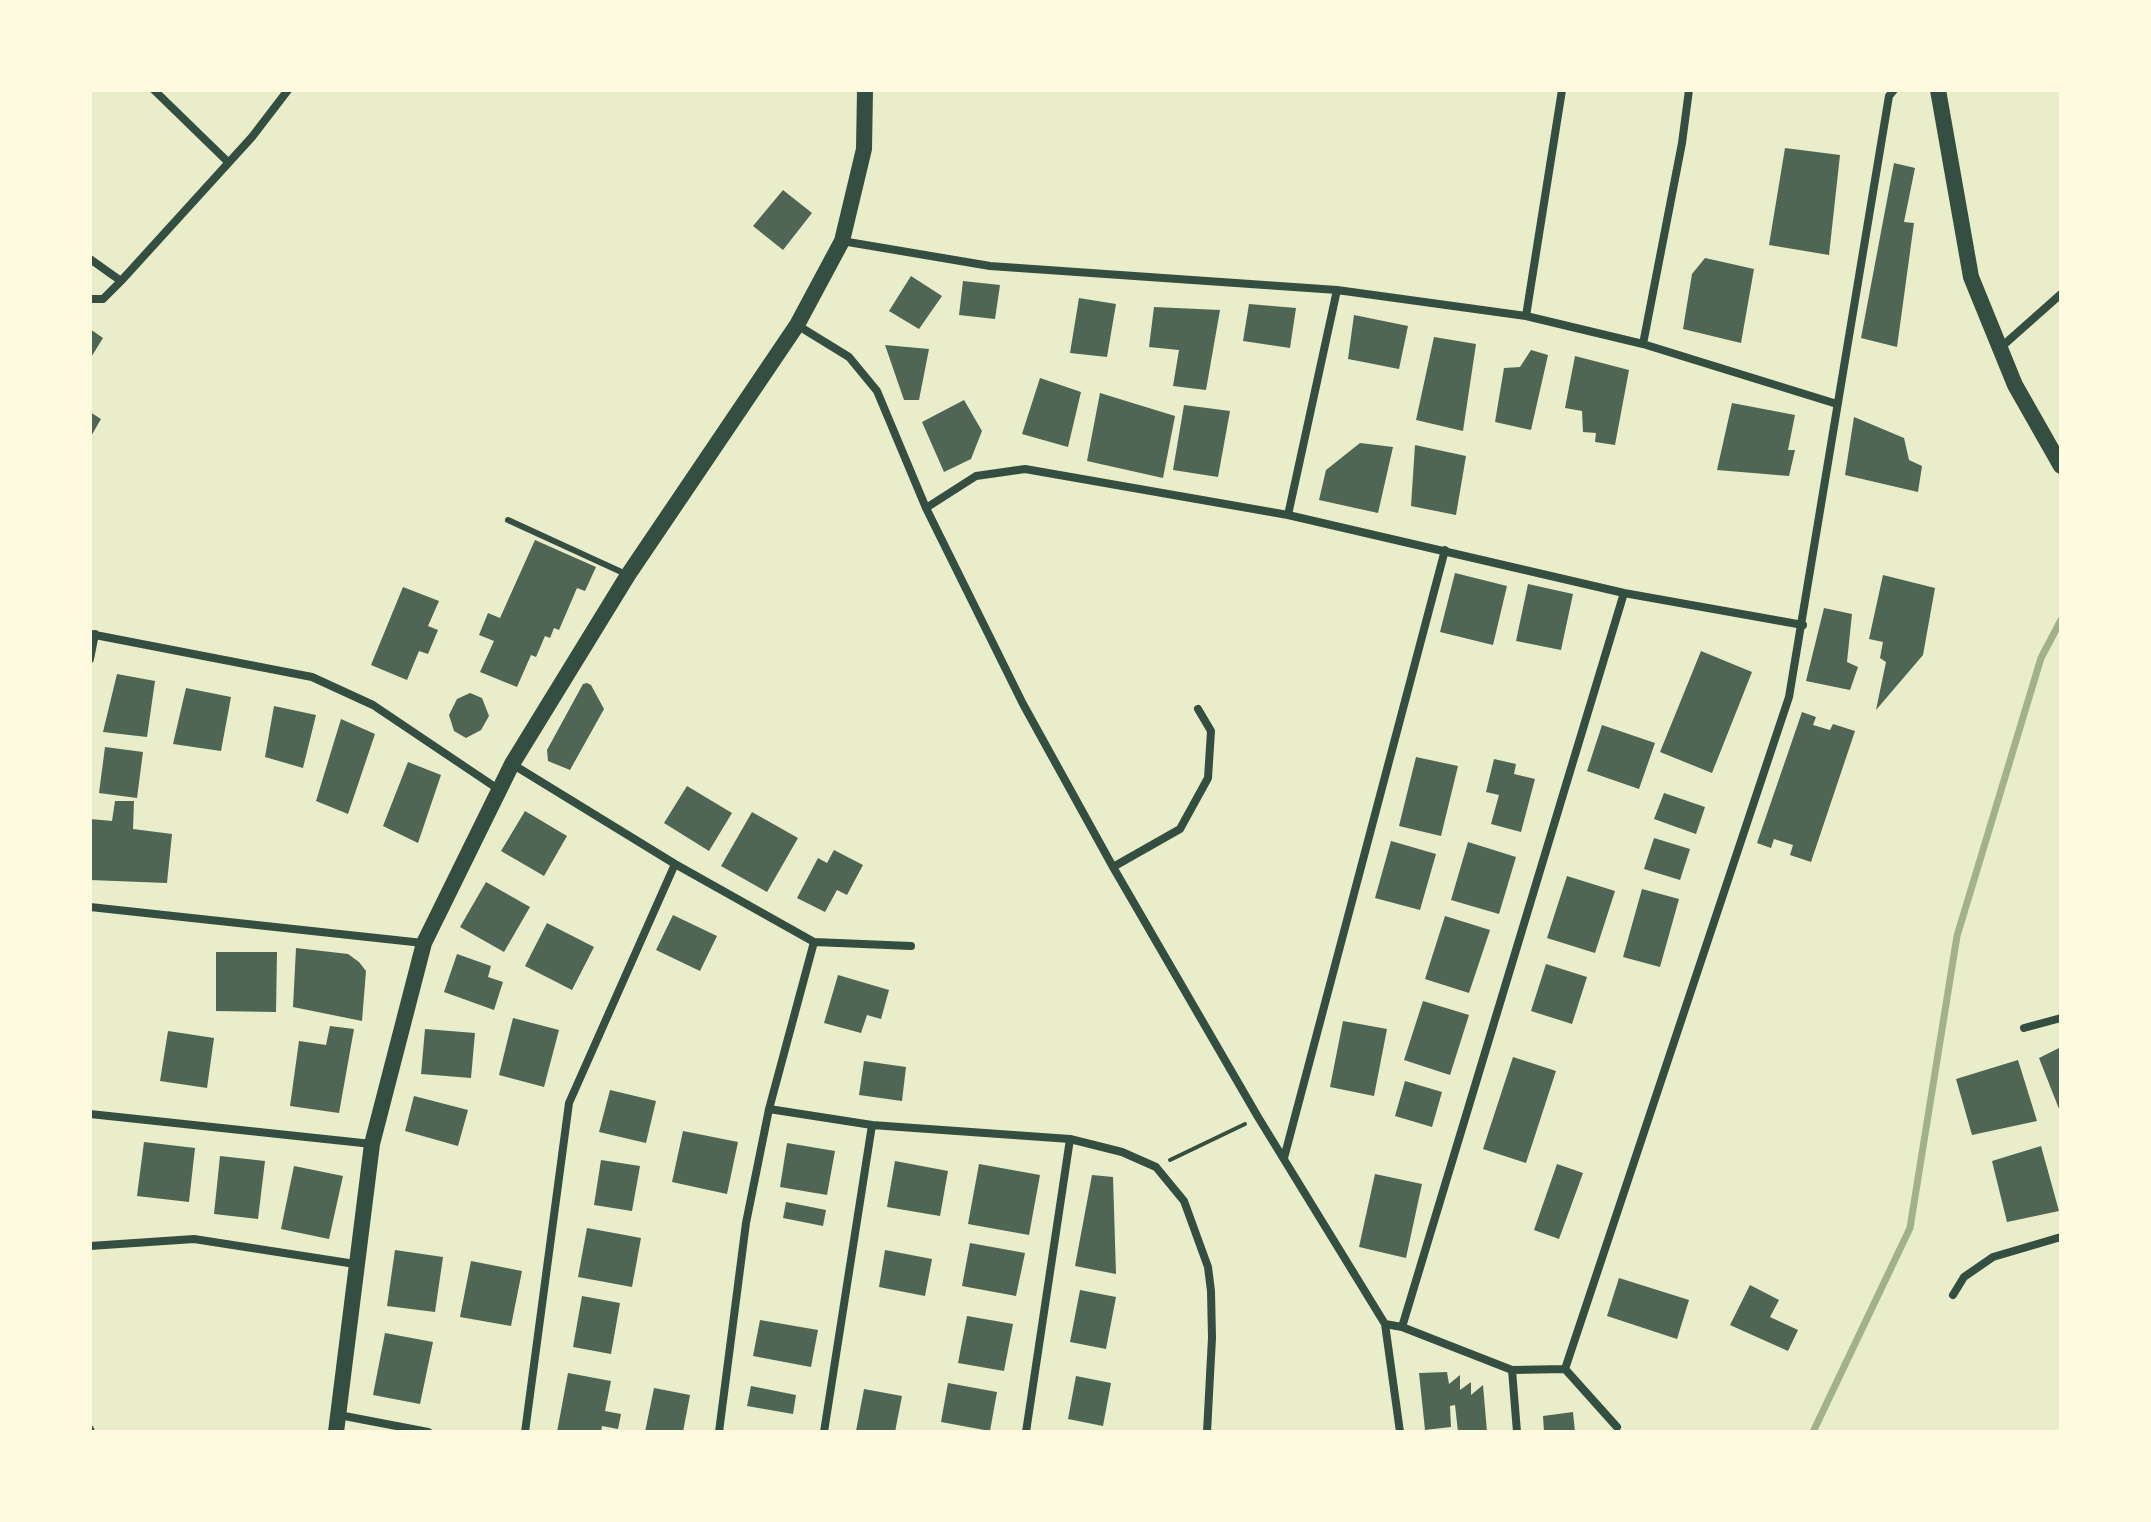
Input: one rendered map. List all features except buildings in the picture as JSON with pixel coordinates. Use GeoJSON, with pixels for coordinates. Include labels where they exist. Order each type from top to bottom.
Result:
{"type":"FeatureCollection","features":[{"type":"Feature","properties":{"kind":"main road"},"geometry":{"type":"LineString","coordinates":[[338,1424],[355,1264],[372,1144],[424,943],[512,764],[628,575],[797,325],[842,241],[864,149],[865,90]]}},
{"type":"Feature","properties":{"kind":"main road"},"geometry":{"type":"LineString","coordinates":[[1938,90],[1971,277],[1998,349],[2035,423],[2061,466]]}},
{"type":"Feature","properties":{"kind":"street"},"geometry":{"type":"LineString","coordinates":[[154,90],[228,162]]}},
{"type":"Feature","properties":{"kind":"street"},"geometry":{"type":"LineString","coordinates":[[90,299],[103,299],[121,281],[252,137],[288,90]]}},
{"type":"Feature","properties":{"kind":"street"},"geometry":{"type":"LineString","coordinates":[[1526,316],[1562,90]]}},
{"type":"Feature","properties":{"kind":"street"},"geometry":{"type":"LineString","coordinates":[[1643,344],[1682,143],[1689,90]]}},
{"type":"Feature","properties":{"kind":"street"},"geometry":{"type":"LineString","coordinates":[[1565,1369],[1789,697],[1889,96],[1894,90]]}},
{"type":"Feature","properties":{"kind":"street"},"geometry":{"type":"LineString","coordinates":[[842,241],[990,266],[1337,290],[1526,316],[1643,344],[1837,404]]}},
{"type":"Feature","properties":{"kind":"street"},"geometry":{"type":"LineString","coordinates":[[90,259],[121,281]]}},
{"type":"Feature","properties":{"kind":"street"},"geometry":{"type":"LineString","coordinates":[[1288,515],[1337,290]]}},
{"type":"Feature","properties":{"kind":"street"},"geometry":{"type":"LineString","coordinates":[[1998,349],[2061,294]]}},
{"type":"Feature","properties":{"kind":"street"},"geometry":{"type":"LineString","coordinates":[[797,325],[849,357],[877,391],[926,508],[1023,704],[1258,1117],[1385,1324],[1400,1432]]}},
{"type":"Feature","properties":{"kind":"street"},"geometry":{"type":"LineString","coordinates":[[926,508],[976,476],[1025,469],[1288,515],[1624,593],[1803,625]]}},
{"type":"Feature","properties":{"kind":"street"},"geometry":{"type":"LineString","coordinates":[[1284,1158],[1445,550]]}},
{"type":"Feature","properties":{"kind":"street"},"geometry":{"type":"LineString","coordinates":[[1402,1327],[1624,593]]}},
{"type":"Feature","properties":{"kind":"street"},"geometry":{"type":"LineString","coordinates":[[90,659],[92,634],[312,677],[373,705],[498,789]]}},
{"type":"Feature","properties":{"kind":"street"},"geometry":{"type":"LineString","coordinates":[[1113,867],[1180,829],[1208,778],[1211,731],[1198,709]]}},
{"type":"Feature","properties":{"kind":"street"},"geometry":{"type":"LineString","coordinates":[[512,764],[675,864],[814,942],[911,946]]}},
{"type":"Feature","properties":{"kind":"street"},"geometry":{"type":"LineString","coordinates":[[525,1432],[569,1103],[675,864]]}},
{"type":"Feature","properties":{"kind":"street"},"geometry":{"type":"LineString","coordinates":[[90,907],[424,943]]}},
{"type":"Feature","properties":{"kind":"street"},"geometry":{"type":"LineString","coordinates":[[719,1432],[746,1223],[769,1109],[814,942]]}},
{"type":"Feature","properties":{"kind":"street"},"geometry":{"type":"LineString","coordinates":[[2024,1028],[2061,1018]]}},
{"type":"Feature","properties":{"kind":"street"},"geometry":{"type":"LineString","coordinates":[[769,1109],[872,1125],[1070,1139],[1122,1152],[1156,1167],[1184,1201],[1208,1267],[1212,1338],[1207,1432]]}},
{"type":"Feature","properties":{"kind":"street"},"geometry":{"type":"LineString","coordinates":[[90,1114],[372,1144]]}},
{"type":"Feature","properties":{"kind":"street"},"geometry":{"type":"LineString","coordinates":[[824,1432],[872,1125]]}},
{"type":"Feature","properties":{"kind":"street"},"geometry":{"type":"LineString","coordinates":[[1026,1432],[1070,1139]]}},
{"type":"Feature","properties":{"kind":"street"},"geometry":{"type":"LineString","coordinates":[[1953,1295],[1964,1277],[1993,1257],[2061,1237]]}},
{"type":"Feature","properties":{"kind":"street"},"geometry":{"type":"LineString","coordinates":[[90,1246],[194,1239],[355,1264]]}},
{"type":"Feature","properties":{"kind":"street"},"geometry":{"type":"LineString","coordinates":[[1385,1324],[1402,1327],[1512,1370],[1565,1369],[1617,1427]]}},
{"type":"Feature","properties":{"kind":"street"},"geometry":{"type":"LineString","coordinates":[[1512,1370],[1517,1432]]}},
{"type":"Feature","properties":{"kind":"street"},"geometry":{"type":"LineString","coordinates":[[338,1424],[428,1432]]}},
{"type":"Feature","properties":{"kind":"lane"},"geometry":{"type":"LineString","coordinates":[[508,520],[628,575]]}},
{"type":"Feature","properties":{"kind":"path"},"geometry":{"type":"LineString","coordinates":[[1156,1167],[1258,1117]]}},
{"type":"Feature","properties":{"kind":"waterway"},"geometry":{"type":"LineString","coordinates":[[1813,1432],[1910,1228],[1957,936],[2041,658],[2061,620]]}}]}
